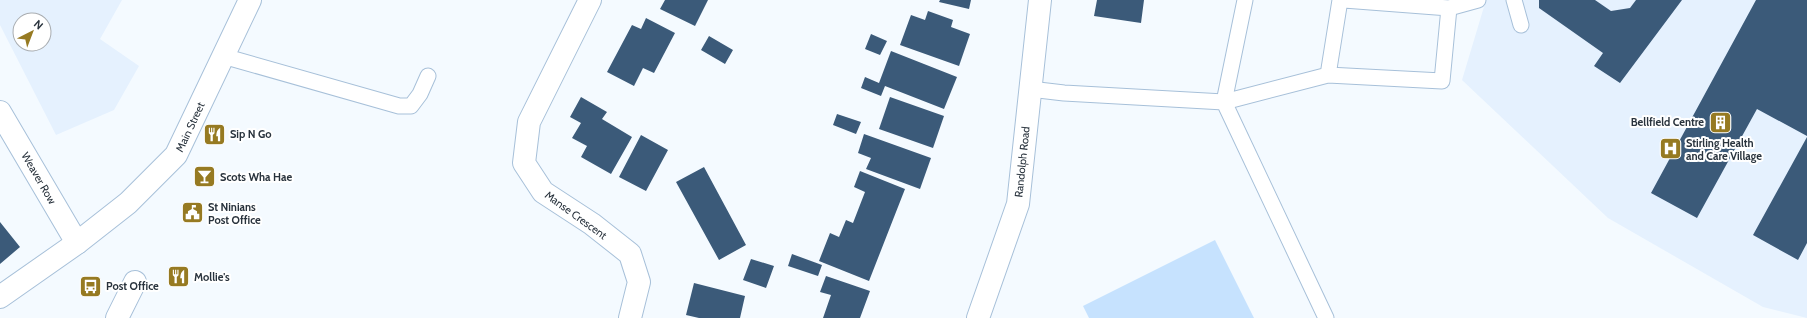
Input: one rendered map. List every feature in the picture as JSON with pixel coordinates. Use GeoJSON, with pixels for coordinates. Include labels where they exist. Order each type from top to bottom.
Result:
{"type":"FeatureCollection","features":[{"type":"Feature","properties":{"kind":"street","name":"Main Street"},"geometry":{"type":"LineString","coordinates":[[0,297],[77,244],[128,203],[176,156],[250,0]]}},
{"type":"Feature","properties":{"kind":"street","name":"Manse Crescent"},"geometry":{"type":"LineString","coordinates":[[590,0],[529,122],[524,163],[543,192],[592,224],[630,254],[639,282],[630,318]]}},
{"type":"Feature","properties":{"kind":"street","name":"Randolph Road"},"geometry":{"type":"LineString","coordinates":[[978,318],[1018,204],[1040,0]]}},
{"type":"Feature","properties":{"kind":"street","name":"Weaver Row"},"geometry":{"type":"LineString","coordinates":[[0,112],[77,244]]}},
{"type":"Feature","properties":{"kind":"street"},"geometry":{"type":"LineString","coordinates":[[117,318],[135,282]]}},
{"type":"Feature","properties":{"kind":"lane"},"geometry":{"type":"LineString","coordinates":[[1246,0],[1224,102],[1326,318]]}},
{"type":"Feature","properties":{"kind":"lane"},"geometry":{"type":"LineString","coordinates":[[1328,75],[1340,0]]}},
{"type":"Feature","properties":{"kind":"lane"},"geometry":{"type":"LineString","coordinates":[[1344,0],[1449,8],[1478,0]]}},
{"type":"Feature","properties":{"kind":"lane"},"geometry":{"type":"LineString","coordinates":[[1514,0],[1521,25]]}},
{"type":"Feature","properties":{"kind":"lane"},"geometry":{"type":"LineString","coordinates":[[1030,89],[1064,93],[1224,102],[1328,75],[1442,81],[1449,8]]}},
{"type":"Feature","properties":{"kind":"lane"},"geometry":{"type":"LineString","coordinates":[[223,56],[399,106],[411,106],[420,94],[428,76]]}},
{"type":"Feature","properties":{"kind":"shaded area"},"geometry":{"type":"Polygon","coordinates":[[[0,0],[122,0],[100,39],[139,66],[114,110],[56,135],[14,52],[52,52],[52,12],[12,12],[12,49],[0,25],[0,0]]]}},
{"type":"Feature","properties":{"kind":"shaded area","name":"Stirling Health and Care Village"},"geometry":{"type":"Polygon","coordinates":[[[1486,0],[1807,0],[1807,318],[1763,307],[1608,218],[1462,80],[1486,0]]]}},
{"type":"Feature","properties":{"kind":"shaded area"},"geometry":{"type":"Polygon","coordinates":[[[1215,240],[1254,318],[1089,318],[1083,306],[1215,240]]]}},
{"type":"Feature","properties":{"kind":"building"},"geometry":{"type":"Polygon","coordinates":[[[665,0],[708,0],[695,26],[660,9],[665,0]]]}},
{"type":"Feature","properties":{"kind":"building"},"geometry":{"type":"Polygon","coordinates":[[[940,0],[971,0],[969,9],[939,2],[940,0]]]}},
{"type":"Feature","properties":{"kind":"building"},"geometry":{"type":"Polygon","coordinates":[[[1097,0],[1144,0],[1141,23],[1094,16],[1097,0]]]}},
{"type":"Feature","properties":{"kind":"building"},"geometry":{"type":"Polygon","coordinates":[[[1539,0],[1595,0],[1611,11],[1630,8],[1636,0],[1682,0],[1620,83],[1594,66],[1603,53],[1539,8],[1539,0]]]}},
{"type":"Feature","properties":{"kind":"building","name":"Bellfield Centre"},"geometry":{"type":"Polygon","coordinates":[[[1756,0],[1807,0],[1807,136],[1757,109],[1697,218],[1651,193],[1756,0]]]}},
{"type":"Feature","properties":{"kind":"building"},"geometry":{"type":"Polygon","coordinates":[[[928,11],[953,20],[951,27],[970,34],[959,66],[900,45],[911,15],[925,20],[928,11]]]}},
{"type":"Feature","properties":{"kind":"building"},"geometry":{"type":"Polygon","coordinates":[[[646,18],[675,33],[654,73],[643,68],[634,86],[607,72],[632,25],[641,29],[646,18]]]}},
{"type":"Feature","properties":{"kind":"building"},"geometry":{"type":"Polygon","coordinates":[[[871,34],[887,41],[880,55],[865,49],[871,34]]]}},
{"type":"Feature","properties":{"kind":"building"},"geometry":{"type":"Polygon","coordinates":[[[709,36],[733,50],[725,64],[701,50],[709,36]]]}},
{"type":"Feature","properties":{"kind":"building"},"geometry":{"type":"Polygon","coordinates":[[[891,51],[957,77],[944,109],[885,86],[881,96],[861,88],[865,77],[879,83],[891,51]]]}},
{"type":"Feature","properties":{"kind":"building"},"geometry":{"type":"Polygon","coordinates":[[[581,97],[607,112],[602,119],[632,137],[611,174],[581,157],[587,146],[572,138],[581,123],[570,117],[581,97]]]}},
{"type":"Feature","properties":{"kind":"building"},"geometry":{"type":"Polygon","coordinates":[[[890,97],[944,116],[933,148],[879,129],[890,97]]]}},
{"type":"Feature","properties":{"kind":"building"},"geometry":{"type":"Polygon","coordinates":[[[837,114],[861,122],[856,134],[833,125],[837,114]]]}},
{"type":"Feature","properties":{"kind":"building"},"geometry":{"type":"Polygon","coordinates":[[[864,134],[931,158],[920,189],[866,169],[871,158],[858,153],[864,134]]]}},
{"type":"Feature","properties":{"kind":"building"},"geometry":{"type":"Polygon","coordinates":[[[641,135],[668,150],[646,191],[619,177],[641,135]]]}},
{"type":"Feature","properties":{"kind":"building"},"geometry":{"type":"Polygon","coordinates":[[[1807,137],[1807,243],[1798,260],[1753,235],[1807,137]]]}},
{"type":"Feature","properties":{"kind":"building"},"geometry":{"type":"Polygon","coordinates":[[[704,167],[746,245],[719,260],[676,182],[704,167]]]}},
{"type":"Feature","properties":{"kind":"building"},"geometry":{"type":"Polygon","coordinates":[[[860,171],[905,189],[869,281],[819,261],[830,233],[839,237],[846,220],[853,223],[865,192],[854,187],[860,171]]]}},
{"type":"Feature","properties":{"kind":"building"},"geometry":{"type":"Polygon","coordinates":[[[0,222],[20,247],[0,264],[0,222]]]}},
{"type":"Feature","properties":{"kind":"building"},"geometry":{"type":"Polygon","coordinates":[[[792,254],[822,265],[818,276],[788,266],[792,254]]]}},
{"type":"Feature","properties":{"kind":"building"},"geometry":{"type":"Polygon","coordinates":[[[751,259],[774,266],[766,288],[743,280],[751,259]]]}},
{"type":"Feature","properties":{"kind":"building"},"geometry":{"type":"Polygon","coordinates":[[[826,276],[870,291],[860,318],[823,318],[831,295],[820,292],[826,276]]]}},
{"type":"Feature","properties":{"kind":"building"},"geometry":{"type":"Polygon","coordinates":[[[694,283],[745,296],[740,318],[699,318],[686,315],[694,283]]]}},
{"type":"Feature","properties":{"kind":"place","name":"Bellfield Centre"},"geometry":{"type":"Point","coordinates":[1720,122]}},
{"type":"Feature","properties":{"kind":"place","name":"Sip N Go"},"geometry":{"type":"Point","coordinates":[215,134]}},
{"type":"Feature","properties":{"kind":"place","name":"Stirling Health and Care Village"},"geometry":{"type":"Point","coordinates":[1671,149]}},
{"type":"Feature","properties":{"kind":"place","name":"Scots Wha Hae"},"geometry":{"type":"Point","coordinates":[204,177]}},
{"type":"Feature","properties":{"kind":"place","name":"St Ninians Post Office"},"geometry":{"type":"Point","coordinates":[192,213]}},
{"type":"Feature","properties":{"kind":"place","name":"Mollie's"},"geometry":{"type":"Point","coordinates":[178,277]}},
{"type":"Feature","properties":{"kind":"place","name":"Post Office"},"geometry":{"type":"Point","coordinates":[91,286]}}]}
